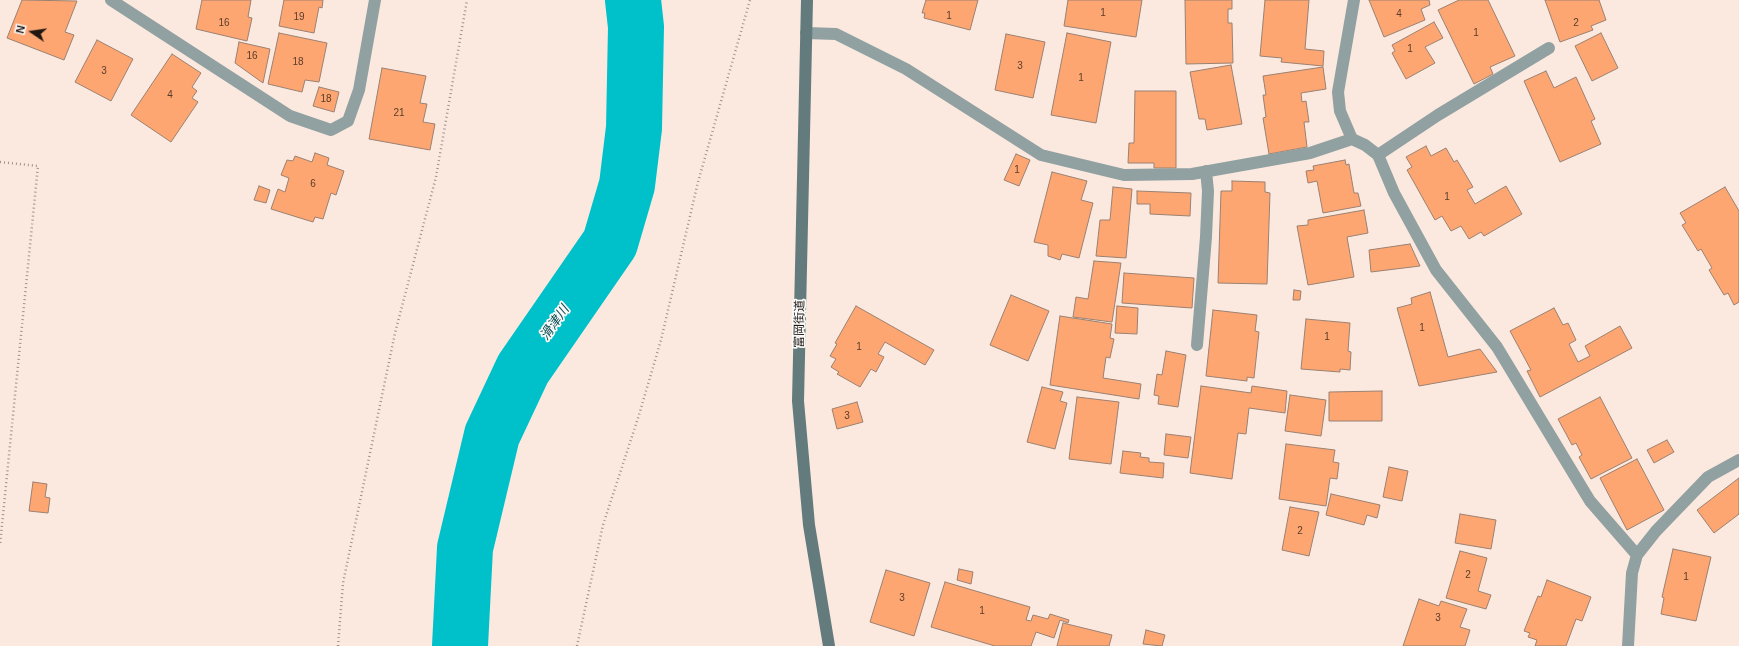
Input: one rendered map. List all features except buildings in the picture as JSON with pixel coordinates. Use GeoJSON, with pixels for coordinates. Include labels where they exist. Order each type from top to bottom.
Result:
{"type":"FeatureCollection","features":[{"type":"Feature","properties":{"kind":"street"},"geometry":{"type":"LineString","coordinates":[[111,0],[290,116],[330,130],[348,121],[359,90],[375,0]]}},
{"type":"Feature","properties":{"kind":"street","name":"富岡街道"},"geometry":{"type":"LineString","coordinates":[[806,0],[798,401],[809,525],[829,646]]}},
{"type":"Feature","properties":{"kind":"street"},"geometry":{"type":"LineString","coordinates":[[1354,0],[1338,92],[1340,111],[1352,139],[1365,145],[1378,156],[1394,193],[1436,270],[1496,347],[1590,501],[1637,555]]}},
{"type":"Feature","properties":{"kind":"street"},"geometry":{"type":"LineString","coordinates":[[806,33],[836,34],[906,69],[1041,155],[1124,176],[1192,174],[1310,153],[1352,139]]}},
{"type":"Feature","properties":{"kind":"street"},"geometry":{"type":"LineString","coordinates":[[1378,156],[1438,115],[1550,48]]}},
{"type":"Feature","properties":{"kind":"street"},"geometry":{"type":"LineString","coordinates":[[1197,346],[1206,237],[1208,191],[1206,171]]}},
{"type":"Feature","properties":{"kind":"street"},"geometry":{"type":"LineString","coordinates":[[1628,646],[1632,573],[1637,555],[1656,530],[1708,477],[1739,460]]}},
{"type":"Feature","properties":{"kind":"path"},"geometry":{"type":"LineString","coordinates":[[338,646],[343,583],[394,333],[436,177],[467,0]]}},
{"type":"Feature","properties":{"kind":"path"},"geometry":{"type":"LineString","coordinates":[[578,646],[603,525],[639,415],[661,340],[698,182],[750,0]]}},
{"type":"Feature","properties":{"kind":"path"},"geometry":{"type":"LineString","coordinates":[[0,162],[38,166],[0,545]]}},
{"type":"Feature","properties":{"kind":"waterway","name":"滑津川"},"geometry":{"type":"LineString","coordinates":[[460,646],[465,548],[492,435],[523,369],[610,243],[627,185],[634,128],[636,27],[633,0]]}}]}
